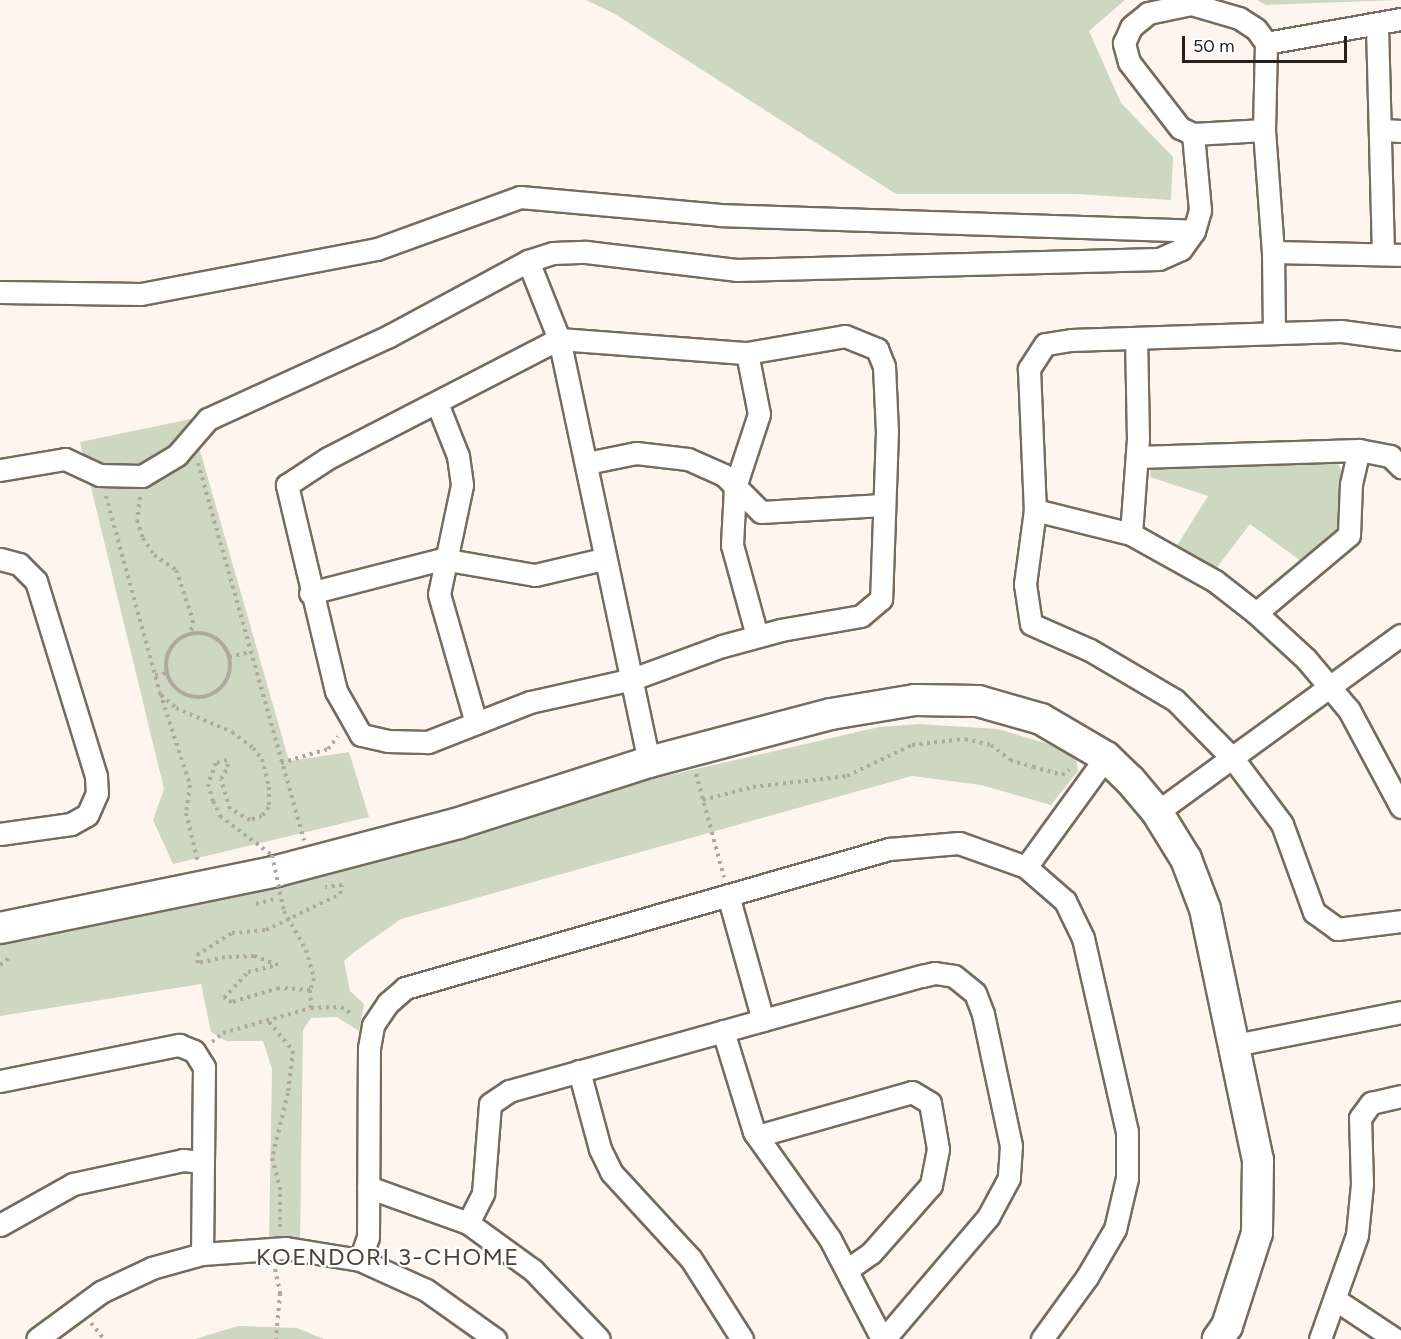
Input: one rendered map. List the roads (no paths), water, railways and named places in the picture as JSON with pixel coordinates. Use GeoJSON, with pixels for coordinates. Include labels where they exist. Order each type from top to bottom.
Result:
{"type":"FeatureCollection","features":[{"type":"Feature","properties":{"kind":"street"},"geometry":{"type":"LineString","coordinates":[[1264,130],[1193,134],[1180,128],[1129,62],[1124,43],[1131,27],[1148,13],[1191,4],[1239,18],[1256,28],[1266,43],[1264,130],[1273,252],[1274,333]]}},
{"type":"Feature","properties":{"kind":"street"},"geometry":{"type":"LineString","coordinates":[[1266,43],[1401,19]]}},
{"type":"Feature","properties":{"kind":"street"},"geometry":{"type":"LineString","coordinates":[[1273,252],[1392,253],[1391,130],[1377,25]]}},
{"type":"Feature","properties":{"kind":"street"},"geometry":{"type":"LineString","coordinates":[[0,470],[64,459],[100,475],[146,474],[177,455],[208,419],[389,336],[528,261],[553,253],[586,252],[736,270],[1159,260],[1181,249],[1194,231],[1200,210],[1193,134]]}},
{"type":"Feature","properties":{"kind":"street"},"geometry":{"type":"LineString","coordinates":[[0,292],[141,294],[377,249],[520,197],[720,215],[1194,231]]}},
{"type":"Feature","properties":{"kind":"street"},"geometry":{"type":"LineString","coordinates":[[528,261],[559,339],[587,463],[603,559],[633,679],[649,762]]}},
{"type":"Feature","properties":{"kind":"street"},"geometry":{"type":"LineString","coordinates":[[1401,339],[1341,331],[1071,340],[1045,344],[1035,355],[1029,369],[1035,510],[1025,584],[1031,624],[1090,650],[1175,700],[1234,760],[1282,824],[1314,912],[1337,929],[1401,921]]}},
{"type":"Feature","properties":{"kind":"street"},"geometry":{"type":"LineString","coordinates":[[845,336],[877,349],[884,366],[887,431],[881,599],[861,616],[757,636],[633,679],[531,702],[428,742],[387,741],[361,735],[336,691],[310,593],[287,485],[328,458],[559,339],[747,353],[845,336]]}},
{"type":"Feature","properties":{"kind":"street"},"geometry":{"type":"LineString","coordinates":[[1131,534],[1137,456],[1136,339]]}},
{"type":"Feature","properties":{"kind":"street"},"geometry":{"type":"LineString","coordinates":[[747,353],[759,414],[735,486],[732,545],[757,636]]}},
{"type":"Feature","properties":{"kind":"street"},"geometry":{"type":"LineString","coordinates":[[437,403],[458,456],[462,485],[449,560],[439,594],[476,723]]}},
{"type":"Feature","properties":{"kind":"street"},"geometry":{"type":"LineString","coordinates":[[1137,456],[1359,450],[1390,456],[1401,467]]}},
{"type":"Feature","properties":{"kind":"street"},"geometry":{"type":"LineString","coordinates":[[1256,613],[1349,536],[1351,484],[1359,450]]}},
{"type":"Feature","properties":{"kind":"street"},"geometry":{"type":"LineString","coordinates":[[587,463],[636,453],[688,459],[724,475],[761,512],[883,505]]}},
{"type":"Feature","properties":{"kind":"street"},"geometry":{"type":"LineString","coordinates":[[1035,510],[1131,534],[1215,582],[1256,613],[1330,687],[1371,747],[1401,807]]}},
{"type":"Feature","properties":{"kind":"street"},"geometry":{"type":"LineString","coordinates":[[0,559],[19,564],[36,581],[96,776],[97,793],[87,815],[71,824],[0,834]]}},
{"type":"Feature","properties":{"kind":"street"},"geometry":{"type":"LineString","coordinates":[[310,593],[449,560],[535,574],[603,559]]}},
{"type":"Feature","properties":{"kind":"street"},"geometry":{"type":"LineString","coordinates":[[1157,812],[1234,760],[1401,635]]}},
{"type":"Feature","properties":{"kind":"street"},"geometry":{"type":"LineString","coordinates":[[0,928],[277,870],[459,822],[649,762],[831,714],[915,700],[978,701],[1041,719],[1106,757],[1157,812],[1186,859],[1205,909],[1258,1160],[1257,1233],[1227,1326],[1218,1339]]}},
{"type":"Feature","properties":{"kind":"street"},"geometry":{"type":"LineString","coordinates":[[1026,867],[1106,757]]}},
{"type":"Feature","properties":{"kind":"street"},"geometry":{"type":"LineString","coordinates":[[360,1260],[368,1238],[369,1048],[374,1025],[388,1004],[405,988],[889,849],[926,843],[959,843],[1026,867],[1065,901],[1083,938],[1127,1131],[1127,1178],[1114,1229],[1087,1277],[1042,1339]]}},
{"type":"Feature","properties":{"kind":"street"},"geometry":{"type":"LineString","coordinates":[[728,895],[763,1020]]}},
{"type":"Feature","properties":{"kind":"street"},"geometry":{"type":"LineString","coordinates":[[468,1223],[483,1193],[490,1104],[509,1091],[723,1031],[935,973],[954,976],[969,986],[980,1003],[1011,1146],[1009,1178],[988,1217],[883,1339],[847,1270],[817,1220],[757,1136],[723,1031]]}},
{"type":"Feature","properties":{"kind":"street"},"geometry":{"type":"LineString","coordinates":[[1235,1045],[1401,1012]]}},
{"type":"Feature","properties":{"kind":"street"},"geometry":{"type":"LineString","coordinates":[[0,1081],[179,1045],[194,1051],[204,1067],[202,1254]]}},
{"type":"Feature","properties":{"kind":"street"},"geometry":{"type":"LineString","coordinates":[[579,1071],[600,1149],[611,1172],[691,1259],[742,1339]]}},
{"type":"Feature","properties":{"kind":"street"},"geometry":{"type":"LineString","coordinates":[[757,1136],[912,1092],[930,1103],[938,1149],[931,1185],[871,1253],[847,1270]]}},
{"type":"Feature","properties":{"kind":"street"},"geometry":{"type":"LineString","coordinates":[[1320,1339],[1336,1300],[1357,1235],[1362,1184],[1360,1118],[1371,1103],[1401,1096]]}},
{"type":"Feature","properties":{"kind":"street"},"geometry":{"type":"LineString","coordinates":[[0,1224],[73,1184],[183,1160],[203,1162]]}},
{"type":"Feature","properties":{"kind":"street"},"geometry":{"type":"LineString","coordinates":[[368,1187],[468,1223],[533,1270],[599,1339]]}},
{"type":"Feature","properties":{"kind":"street"},"geometry":{"type":"LineString","coordinates":[[36,1339],[101,1292],[152,1268],[202,1254],[276,1248],[360,1260],[426,1290],[495,1339]]}},
{"type":"Feature","properties":{"kind":"street"},"geometry":{"type":"LineString","coordinates":[[1336,1300],[1395,1339]]}},
{"type":"Feature","properties":{"kind":"district","name":"KOENDORI 3-CHOME"},"geometry":{"type":"Point","coordinates":[388,1257]}}]}
